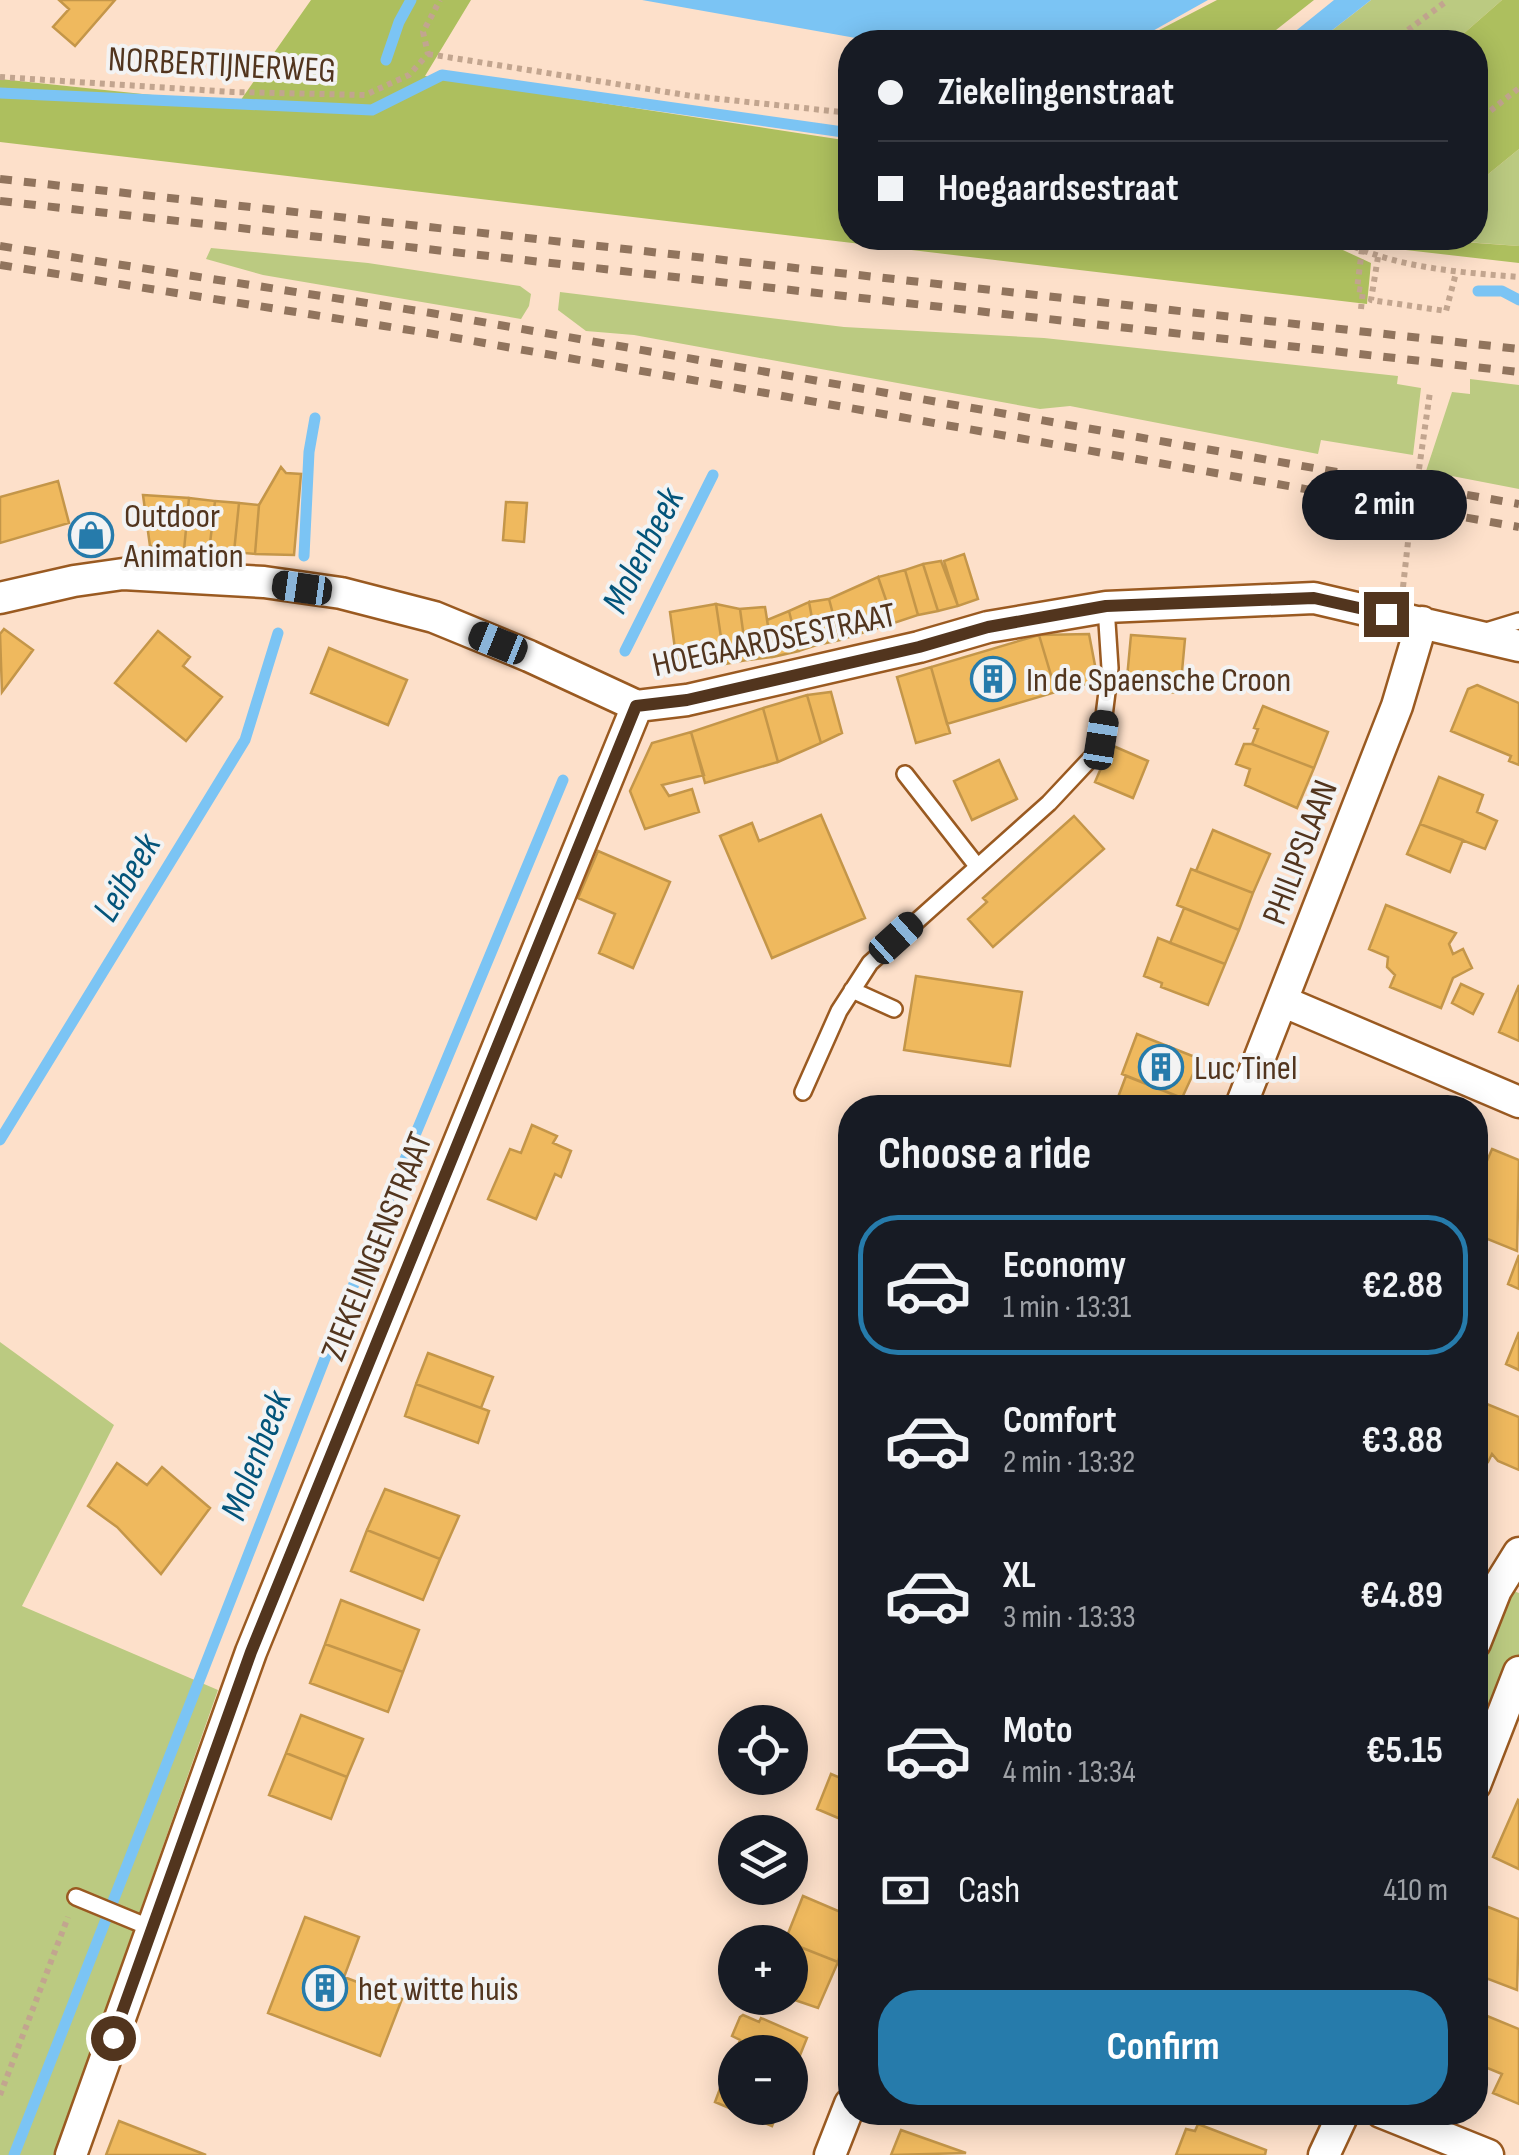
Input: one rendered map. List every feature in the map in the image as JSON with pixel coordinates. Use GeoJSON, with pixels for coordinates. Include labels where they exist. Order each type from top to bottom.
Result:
{"type":"FeatureCollection","features":[{"type":"Feature","properties":{"kind":"street","name":"HOEGAARDSESTRAAT"},"geometry":{"type":"LineString","coordinates":[[0,598],[123,574],[264,582],[341,592],[434,618],[529,656],[636,706],[706,696],[919,647],[988,627],[1106,606],[1314,598],[1519,646]]}},
{"type":"Feature","properties":{"kind":"street","name":"PHILIPSLAAN"},"geometry":{"type":"LineString","coordinates":[[1245,1095],[1396,706],[1422,622]]}},
{"type":"Feature","properties":{"kind":"street","name":"ZIEKELINGENSTRAAT"},"geometry":{"type":"LineString","coordinates":[[71,2155],[251,1652],[636,706]]}},
{"type":"Feature","properties":{"kind":"street"},"geometry":{"type":"LineString","coordinates":[[1282,1001],[1519,1102]]}},
{"type":"Feature","properties":{"kind":"street"},"geometry":{"type":"LineString","coordinates":[[1488,1610],[1519,1554]]}},
{"type":"Feature","properties":{"kind":"street"},"geometry":{"type":"LineString","coordinates":[[1488,1752],[1519,1672]]}},
{"type":"Feature","properties":{"kind":"street"},"geometry":{"type":"LineString","coordinates":[[830,2155],[842,2125]]}},
{"type":"Feature","properties":{"kind":"street"},"geometry":{"type":"LineString","coordinates":[[1324,2155],[1338,2125]]}},
{"type":"Feature","properties":{"kind":"street"},"geometry":{"type":"LineString","coordinates":[[1414,2125],[1488,2155]]}},
{"type":"Feature","properties":{"kind":"lane"},"geometry":{"type":"LineString","coordinates":[[803,1092],[839,1012],[870,963],[1048,803],[1094,755],[1101,740],[1110,668],[1106,606]]}},
{"type":"Feature","properties":{"kind":"lane"},"geometry":{"type":"LineString","coordinates":[[1474,635],[1519,620]]}},
{"type":"Feature","properties":{"kind":"lane"},"geometry":{"type":"LineString","coordinates":[[905,774],[977,866]]}},
{"type":"Feature","properties":{"kind":"lane"},"geometry":{"type":"LineString","coordinates":[[852,990],[894,1008]]}},
{"type":"Feature","properties":{"kind":"lane"},"geometry":{"type":"LineString","coordinates":[[76,1897],[151,1928]]}},
{"type":"Feature","properties":{"kind":"path"},"geometry":{"type":"LineString","coordinates":[[440,0],[423,32],[428,54],[692,96],[838,112]]}},
{"type":"Feature","properties":{"kind":"path"},"geometry":{"type":"LineString","coordinates":[[1408,30],[1448,0]]}},
{"type":"Feature","properties":{"kind":"path","name":"NORBERTIJNERWEG"},"geometry":{"type":"LineString","coordinates":[[0,78],[232,92],[365,95],[409,75],[428,54]]}},
{"type":"Feature","properties":{"kind":"path"},"geometry":{"type":"LineString","coordinates":[[1488,112],[1519,88]]}},
{"type":"Feature","properties":{"kind":"path"},"geometry":{"type":"LineString","coordinates":[[1361,309],[1362,290],[1357,289],[1362,250],[1456,272],[1519,276]]}},
{"type":"Feature","properties":{"kind":"path"},"geometry":{"type":"LineString","coordinates":[[1378,256],[1371,300],[1446,311],[1456,272]]}},
{"type":"Feature","properties":{"kind":"path"},"geometry":{"type":"LineString","coordinates":[[1419,469],[1430,392]]}},
{"type":"Feature","properties":{"kind":"path"},"geometry":{"type":"LineString","coordinates":[[1410,533],[1402,592],[1422,622]]}},
{"type":"Feature","properties":{"kind":"path"},"geometry":{"type":"LineString","coordinates":[[0,2095],[76,1897]]}},
{"type":"Feature","properties":{"kind":"green space"},"geometry":{"type":"Polygon","coordinates":[[[311,0],[471,0],[425,76],[838,139],[838,241],[0,142],[0,79],[238,104],[311,0]]]}},
{"type":"Feature","properties":{"kind":"green space"},"geometry":{"type":"Polygon","coordinates":[[[1217,0],[1314,0],[1276,30],[1159,30],[1217,0]]]}},
{"type":"Feature","properties":{"kind":"green space"},"geometry":{"type":"Polygon","coordinates":[[[1371,0],[1502,0],[1468,30],[1332,30],[1371,0]]]}},
{"type":"Feature","properties":{"kind":"green space"},"geometry":{"type":"Polygon","coordinates":[[[1502,0],[1519,0],[1519,149],[1488,174],[1488,30],[1468,30],[1502,0]]]}},
{"type":"Feature","properties":{"kind":"green space"},"geometry":{"type":"Polygon","coordinates":[[[1519,149],[1519,246],[1488,244],[1488,174],[1519,149]]]}},
{"type":"Feature","properties":{"kind":"green space"},"geometry":{"type":"Polygon","coordinates":[[[1488,244],[1519,246],[1519,263],[1406,250],[1488,250],[1488,244]]]}},
{"type":"Feature","properties":{"kind":"green space"},"geometry":{"type":"Polygon","coordinates":[[[211,248],[368,263],[520,286],[531,294],[521,319],[263,275],[206,259],[211,248]]]}},
{"type":"Feature","properties":{"kind":"green space"},"geometry":{"type":"Polygon","coordinates":[[[911,250],[1343,250],[1371,263],[1367,304],[911,250]]]}},
{"type":"Feature","properties":{"kind":"green space"},"geometry":{"type":"Polygon","coordinates":[[[560,292],[844,327],[1044,338],[1398,376],[1397,384],[1421,388],[1413,455],[1321,440],[1318,454],[1070,406],[1040,409],[634,335],[586,331],[558,310],[560,292]]]}},
{"type":"Feature","properties":{"kind":"green space"},"geometry":{"type":"Polygon","coordinates":[[[1470,379],[1519,385],[1519,489],[1426,471],[1452,392],[1470,394],[1470,379]]]}},
{"type":"Feature","properties":{"kind":"green space"},"geometry":{"type":"Polygon","coordinates":[[[0,1342],[114,1425],[22,1606],[218,1690],[54,2155],[0,2155],[0,1342]]]}},
{"type":"Feature","properties":{"kind":"green space"},"geometry":{"type":"Polygon","coordinates":[[[1511,1590],[1519,1593],[1519,1659],[1488,1738],[1488,1648],[1511,1590]]]}},
{"type":"Feature","properties":{"kind":"water"},"geometry":{"type":"Polygon","coordinates":[[[642,0],[1208,0],[1154,30],[838,30],[838,35],[642,0]]]}},
{"type":"Feature","properties":{"kind":"water"},"geometry":{"type":"Polygon","coordinates":[[[1334,0],[1371,0],[1332,30],[1297,30],[1334,0]]]}},
{"type":"Feature","properties":{"kind":"building"},"geometry":{"type":"Polygon","coordinates":[[[59,0],[115,0],[75,46],[53,27],[69,9],[59,0]]]}},
{"type":"Feature","properties":{"kind":"building"},"geometry":{"type":"Polygon","coordinates":[[[281,467],[286,473],[301,474],[294,555],[255,554],[259,505],[281,467]]]}},
{"type":"Feature","properties":{"kind":"building"},"geometry":{"type":"Polygon","coordinates":[[[58,481],[69,523],[0,543],[0,497],[58,481]]]}},
{"type":"Feature","properties":{"kind":"building"},"geometry":{"type":"Polygon","coordinates":[[[143,495],[189,498],[184,550],[150,546],[143,495]]]}},
{"type":"Feature","properties":{"kind":"building"},"geometry":{"type":"Polygon","coordinates":[[[189,498],[215,501],[209,552],[184,550],[189,498]]]}},
{"type":"Feature","properties":{"kind":"building"},"geometry":{"type":"Polygon","coordinates":[[[215,501],[239,503],[234,552],[209,552],[215,501]]]}},
{"type":"Feature","properties":{"kind":"building"},"geometry":{"type":"Polygon","coordinates":[[[506,502],[527,503],[524,542],[503,540],[506,502]]]}},
{"type":"Feature","properties":{"kind":"building"},"geometry":{"type":"Polygon","coordinates":[[[239,503],[259,505],[255,554],[234,552],[239,503]]]}},
{"type":"Feature","properties":{"kind":"building"},"geometry":{"type":"Polygon","coordinates":[[[964,554],[978,599],[958,606],[944,561],[964,554]]]}},
{"type":"Feature","properties":{"kind":"building"},"geometry":{"type":"Polygon","coordinates":[[[941,561],[958,606],[938,611],[923,564],[941,561]]]}},
{"type":"Feature","properties":{"kind":"building"},"geometry":{"type":"Polygon","coordinates":[[[923,564],[938,611],[918,615],[905,570],[923,564]]]}},
{"type":"Feature","properties":{"kind":"building"},"geometry":{"type":"Polygon","coordinates":[[[905,570],[918,615],[894,623],[878,577],[905,570]]]}},
{"type":"Feature","properties":{"kind":"building"},"geometry":{"type":"Polygon","coordinates":[[[878,577],[894,623],[840,640],[829,599],[878,577]]]}},
{"type":"Feature","properties":{"kind":"building"},"geometry":{"type":"Polygon","coordinates":[[[829,599],[840,640],[817,645],[809,602],[829,599]]]}},
{"type":"Feature","properties":{"kind":"building"},"geometry":{"type":"Polygon","coordinates":[[[809,602],[817,645],[799,651],[789,611],[809,602]]]}},
{"type":"Feature","properties":{"kind":"building"},"geometry":{"type":"Polygon","coordinates":[[[716,604],[740,609],[747,660],[725,664],[716,604]]]}},
{"type":"Feature","properties":{"kind":"building"},"geometry":{"type":"Polygon","coordinates":[[[716,604],[725,664],[678,671],[670,612],[716,604]]]}},
{"type":"Feature","properties":{"kind":"building"},"geometry":{"type":"Polygon","coordinates":[[[765,607],[773,657],[747,660],[740,609],[765,607]]]}},
{"type":"Feature","properties":{"kind":"building"},"geometry":{"type":"Polygon","coordinates":[[[789,611],[799,651],[773,657],[767,620],[789,611]]]}},
{"type":"Feature","properties":{"kind":"building"},"geometry":{"type":"Polygon","coordinates":[[[4,629],[33,650],[2,692],[0,634],[4,629]]]}},
{"type":"Feature","properties":{"kind":"building"},"geometry":{"type":"Polygon","coordinates":[[[158,631],[190,657],[183,666],[222,697],[186,741],[115,683],[158,631]]]}},
{"type":"Feature","properties":{"kind":"building"},"geometry":{"type":"Polygon","coordinates":[[[1089,634],[1098,681],[1056,692],[1039,635],[1089,634]]]}},
{"type":"Feature","properties":{"kind":"building","name":"In de Spaensche Croon"},"geometry":{"type":"Polygon","coordinates":[[[1039,635],[1056,692],[947,724],[931,667],[1039,635]]]}},
{"type":"Feature","properties":{"kind":"building"},"geometry":{"type":"Polygon","coordinates":[[[1131,635],[1185,639],[1180,693],[1126,689],[1131,635]]]}},
{"type":"Feature","properties":{"kind":"building"},"geometry":{"type":"Polygon","coordinates":[[[329,648],[407,680],[388,725],[311,693],[329,648]]]}},
{"type":"Feature","properties":{"kind":"building"},"geometry":{"type":"Polygon","coordinates":[[[931,667],[950,733],[916,743],[897,677],[931,667]]]}},
{"type":"Feature","properties":{"kind":"building"},"geometry":{"type":"Polygon","coordinates":[[[1477,685],[1519,703],[1519,765],[1509,761],[1511,756],[1451,731],[1468,689],[1477,685]]]}},
{"type":"Feature","properties":{"kind":"building"},"geometry":{"type":"Polygon","coordinates":[[[831,692],[842,733],[821,743],[807,695],[831,692]]]}},
{"type":"Feature","properties":{"kind":"building"},"geometry":{"type":"Polygon","coordinates":[[[807,695],[821,743],[778,762],[763,708],[807,695]]]}},
{"type":"Feature","properties":{"kind":"building"},"geometry":{"type":"Polygon","coordinates":[[[1263,706],[1328,732],[1314,768],[1252,744],[1263,706]]]}},
{"type":"Feature","properties":{"kind":"building"},"geometry":{"type":"Polygon","coordinates":[[[763,708],[778,762],[705,783],[691,732],[763,708]]]}},
{"type":"Feature","properties":{"kind":"building"},"geometry":{"type":"Polygon","coordinates":[[[691,732],[704,775],[662,785],[669,796],[692,789],[699,812],[645,829],[630,791],[652,743],[691,732]]]}},
{"type":"Feature","properties":{"kind":"building"},"geometry":{"type":"Polygon","coordinates":[[[1244,744],[1314,768],[1297,808],[1245,785],[1250,769],[1236,764],[1244,744]]]}},
{"type":"Feature","properties":{"kind":"building"},"geometry":{"type":"Polygon","coordinates":[[[1111,745],[1148,761],[1133,798],[1095,782],[1111,745]]]}},
{"type":"Feature","properties":{"kind":"building"},"geometry":{"type":"Polygon","coordinates":[[[999,760],[1017,799],[972,820],[954,781],[999,760]]]}},
{"type":"Feature","properties":{"kind":"building"},"geometry":{"type":"Polygon","coordinates":[[[1439,777],[1483,795],[1477,812],[1497,821],[1485,849],[1420,824],[1439,777]]]}},
{"type":"Feature","properties":{"kind":"building"},"geometry":{"type":"Polygon","coordinates":[[[821,815],[865,918],[772,958],[720,836],[752,823],[759,841],[821,815]]]}},
{"type":"Feature","properties":{"kind":"building"},"geometry":{"type":"Polygon","coordinates":[[[1074,816],[1104,849],[993,947],[968,919],[987,902],[983,898],[1074,816]]]}},
{"type":"Feature","properties":{"kind":"building"},"geometry":{"type":"Polygon","coordinates":[[[1420,824],[1463,840],[1450,872],[1407,854],[1420,824]]]}},
{"type":"Feature","properties":{"kind":"building"},"geometry":{"type":"Polygon","coordinates":[[[1213,830],[1270,854],[1253,893],[1196,871],[1213,830]]]}},
{"type":"Feature","properties":{"kind":"building"},"geometry":{"type":"Polygon","coordinates":[[[598,851],[670,882],[633,968],[599,953],[615,914],[578,898],[598,851]]]}},
{"type":"Feature","properties":{"kind":"building"},"geometry":{"type":"Polygon","coordinates":[[[1191,869],[1253,893],[1239,930],[1177,905],[1191,869]]]}},
{"type":"Feature","properties":{"kind":"building"},"geometry":{"type":"Polygon","coordinates":[[[1386,905],[1456,933],[1449,944],[1453,954],[1463,949],[1472,968],[1453,978],[1441,1008],[1390,987],[1395,975],[1387,967],[1388,957],[1369,949],[1386,905]]]}},
{"type":"Feature","properties":{"kind":"building"},"geometry":{"type":"Polygon","coordinates":[[[1184,908],[1239,930],[1225,964],[1170,943],[1184,908]]]}},
{"type":"Feature","properties":{"kind":"building"},"geometry":{"type":"Polygon","coordinates":[[[1158,938],[1225,964],[1208,1005],[1161,987],[1162,983],[1144,976],[1158,938]]]}},
{"type":"Feature","properties":{"kind":"building"},"geometry":{"type":"Polygon","coordinates":[[[916,976],[1022,992],[1010,1066],[904,1050],[916,976]]]}},
{"type":"Feature","properties":{"kind":"building"},"geometry":{"type":"Polygon","coordinates":[[[1461,984],[1483,994],[1473,1014],[1452,1003],[1461,984]]]}},
{"type":"Feature","properties":{"kind":"building"},"geometry":{"type":"Polygon","coordinates":[[[1519,985],[1519,1041],[1499,1032],[1519,985]]]}},
{"type":"Feature","properties":{"kind":"building","name":"Luc Tinel"},"geometry":{"type":"Polygon","coordinates":[[[1137,1034],[1200,1059],[1183,1095],[1122,1074],[1137,1034]]]}},
{"type":"Feature","properties":{"kind":"building"},"geometry":{"type":"Polygon","coordinates":[[[1126,1076],[1174,1095],[1119,1095],[1126,1076]]]}},
{"type":"Feature","properties":{"kind":"building"},"geometry":{"type":"Polygon","coordinates":[[[532,1125],[557,1136],[553,1143],[571,1151],[561,1177],[555,1174],[536,1219],[488,1199],[510,1149],[521,1153],[532,1125]]]}},
{"type":"Feature","properties":{"kind":"building"},"geometry":{"type":"Polygon","coordinates":[[[1492,1149],[1519,1160],[1517,1251],[1488,1239],[1488,1158],[1492,1149]]]}},
{"type":"Feature","properties":{"kind":"building"},"geometry":{"type":"Polygon","coordinates":[[[1519,1255],[1519,1289],[1508,1284],[1519,1255]]]}},
{"type":"Feature","properties":{"kind":"building"},"geometry":{"type":"Polygon","coordinates":[[[1519,1332],[1519,1370],[1506,1364],[1519,1332]]]}},
{"type":"Feature","properties":{"kind":"building"},"geometry":{"type":"Polygon","coordinates":[[[428,1353],[493,1377],[481,1408],[416,1384],[428,1353]]]}},
{"type":"Feature","properties":{"kind":"building"},"geometry":{"type":"Polygon","coordinates":[[[416,1384],[489,1411],[478,1443],[405,1416],[416,1384]]]}},
{"type":"Feature","properties":{"kind":"building"},"geometry":{"type":"Polygon","coordinates":[[[1488,1404],[1519,1417],[1519,1470],[1492,1454],[1488,1462],[1488,1404]]]}},
{"type":"Feature","properties":{"kind":"building"},"geometry":{"type":"Polygon","coordinates":[[[117,1463],[147,1485],[162,1467],[210,1508],[161,1574],[117,1527],[88,1506],[117,1463]]]}},
{"type":"Feature","properties":{"kind":"building"},"geometry":{"type":"Polygon","coordinates":[[[385,1489],[459,1516],[440,1559],[367,1530],[385,1489]]]}},
{"type":"Feature","properties":{"kind":"building"},"geometry":{"type":"Polygon","coordinates":[[[367,1530],[440,1559],[423,1600],[351,1571],[367,1530]]]}},
{"type":"Feature","properties":{"kind":"building"},"geometry":{"type":"Polygon","coordinates":[[[341,1600],[419,1630],[403,1672],[325,1644],[341,1600]]]}},
{"type":"Feature","properties":{"kind":"building"},"geometry":{"type":"Polygon","coordinates":[[[325,1644],[403,1672],[388,1712],[310,1683],[325,1644]]]}},
{"type":"Feature","properties":{"kind":"building"},"geometry":{"type":"Polygon","coordinates":[[[301,1715],[363,1739],[347,1777],[286,1753],[301,1715]]]}},
{"type":"Feature","properties":{"kind":"building"},"geometry":{"type":"Polygon","coordinates":[[[286,1753],[347,1777],[331,1819],[269,1795],[286,1753]]]}},
{"type":"Feature","properties":{"kind":"building"},"geometry":{"type":"Polygon","coordinates":[[[831,1774],[838,1777],[838,1818],[817,1809],[831,1774]]]}},
{"type":"Feature","properties":{"kind":"building"},"geometry":{"type":"Polygon","coordinates":[[[1519,1801],[1519,1869],[1493,1857],[1519,1801]]]}},
{"type":"Feature","properties":{"kind":"building"},"geometry":{"type":"Polygon","coordinates":[[[808,1898],[838,1911],[838,1962],[808,1950],[808,1925],[791,1925],[799,1905],[808,1905],[808,1898]]]}},
{"type":"Feature","properties":{"kind":"building"},"geometry":{"type":"Polygon","coordinates":[[[1488,1907],[1519,1919],[1517,1990],[1488,1979],[1488,1907]]]}},
{"type":"Feature","properties":{"kind":"building","name":"het witte huis"},"geometry":{"type":"Polygon","coordinates":[[[305,1917],[359,1937],[344,1977],[402,1999],[380,2056],[268,2013],[305,1917]]]}},
{"type":"Feature","properties":{"kind":"building"},"geometry":{"type":"Polygon","coordinates":[[[808,1950],[838,1962],[818,2008],[808,2005],[808,1950]]]}},
{"type":"Feature","properties":{"kind":"building"},"geometry":{"type":"Polygon","coordinates":[[[1488,2016],[1519,2029],[1519,2104],[1493,2093],[1502,2074],[1488,2068],[1488,2016]]]}},
{"type":"Feature","properties":{"kind":"building"},"geometry":{"type":"Polygon","coordinates":[[[740,2017],[759,2022],[761,2018],[800,2035],[732,2035],[740,2017]]]}},
{"type":"Feature","properties":{"kind":"building"},"geometry":{"type":"Polygon","coordinates":[[[119,2121],[206,2155],[106,2155],[119,2121]]]}},
{"type":"Feature","properties":{"kind":"building"},"geometry":{"type":"Polygon","coordinates":[[[1201,2125],[1266,2150],[1265,2155],[1176,2155],[1186,2129],[1195,2131],[1201,2125]]]}},
{"type":"Feature","properties":{"kind":"building"},"geometry":{"type":"Polygon","coordinates":[[[901,2130],[966,2153],[891,2155],[901,2130]]]}},
{"type":"Feature","properties":{"kind":"waterway"},"geometry":{"type":"LineString","coordinates":[[386,60],[411,0]]}},
{"type":"Feature","properties":{"kind":"waterway"},"geometry":{"type":"LineString","coordinates":[[0,93],[372,110],[442,75],[838,131]]}},
{"type":"Feature","properties":{"kind":"waterway"},"geometry":{"type":"LineString","coordinates":[[1478,291],[1502,291],[1519,300]]}},
{"type":"Feature","properties":{"kind":"waterway","name":"Leibeek"},"geometry":{"type":"LineString","coordinates":[[304,556],[309,452],[315,418]]}},
{"type":"Feature","properties":{"kind":"waterway","name":"Molenbeek"},"geometry":{"type":"LineString","coordinates":[[625,651],[713,475]]}},
{"type":"Feature","properties":{"kind":"waterway","name":"Leibeek"},"geometry":{"type":"LineString","coordinates":[[0,1140],[245,740],[278,633]]}},
{"type":"Feature","properties":{"kind":"waterway","name":"Molenbeek"},"geometry":{"type":"LineString","coordinates":[[14,2155],[368,1248],[563,780]]}},
{"type":"Feature","properties":{"kind":"railway"},"geometry":{"type":"LineString","coordinates":[[0,179],[1519,349]]}},
{"type":"Feature","properties":{"kind":"railway"},"geometry":{"type":"LineString","coordinates":[[0,201],[1519,372]]}},
{"type":"Feature","properties":{"kind":"railway"},"geometry":{"type":"LineString","coordinates":[[0,246],[431,313],[1519,504]]}},
{"type":"Feature","properties":{"kind":"railway"},"geometry":{"type":"LineString","coordinates":[[0,265],[428,333],[1519,527]]}},
{"type":"Feature","properties":{"kind":"place","name":"Outdoor Animation"},"geometry":{"type":"Point","coordinates":[91,535]}},
{"type":"Feature","properties":{"kind":"place","name":"In de Spaensche Croon"},"geometry":{"type":"Point","coordinates":[993,679]}},
{"type":"Feature","properties":{"kind":"place","name":"Luc Tinel"},"geometry":{"type":"Point","coordinates":[1161,1067]}},
{"type":"Feature","properties":{"kind":"place","name":"het witte huis"},"geometry":{"type":"Point","coordinates":[325,1988]}},
{"type":"Feature","properties":{"kind":"route"},"geometry":{"type":"LineString","coordinates":[[113,2038],[251,1652],[636,706],[687,700],[919,647],[988,627],[1106,606],[1314,598],[1386,614]]}}]}
